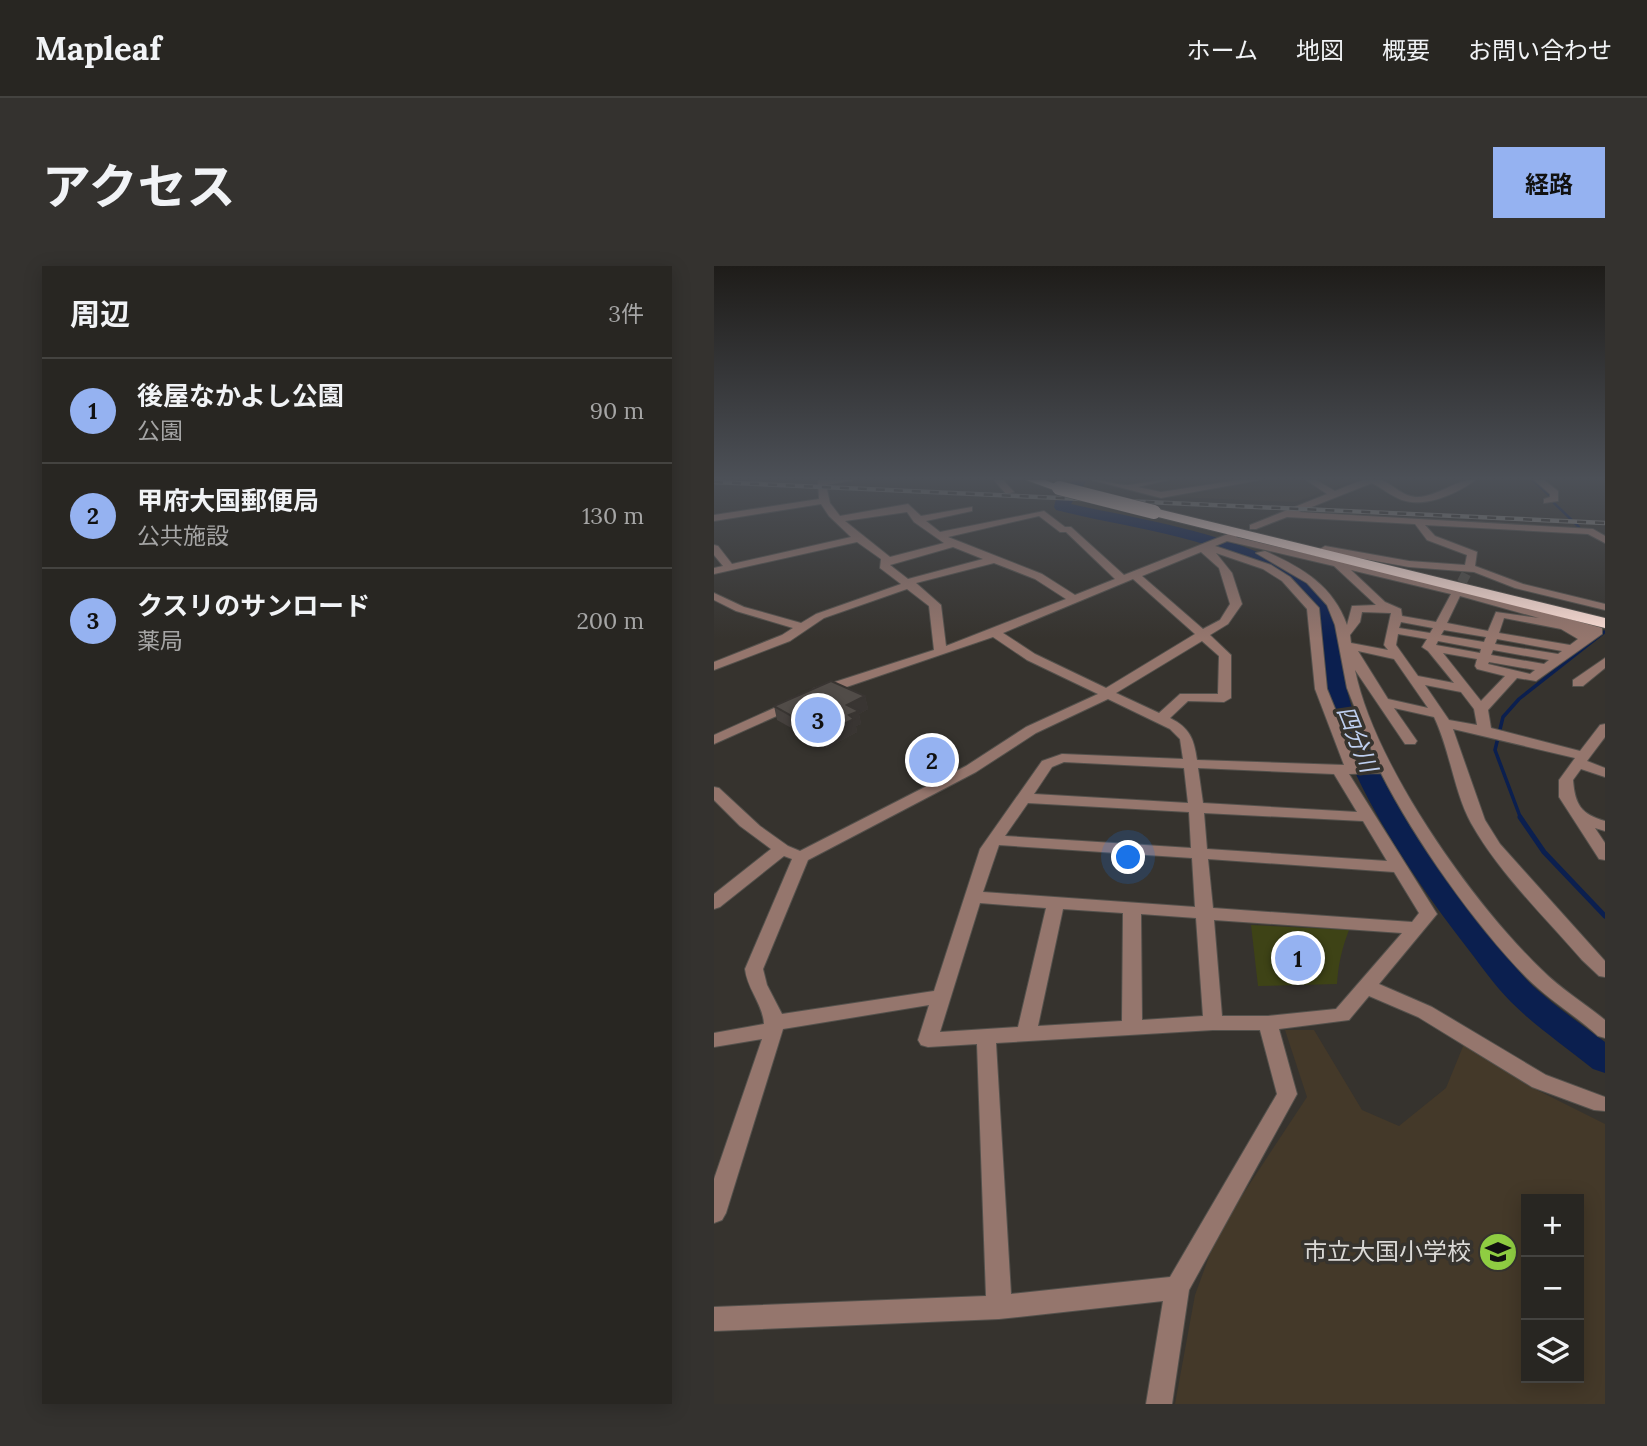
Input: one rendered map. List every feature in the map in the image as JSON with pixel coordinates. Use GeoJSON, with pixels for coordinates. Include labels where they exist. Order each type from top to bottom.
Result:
{"type":"FeatureCollection","features":[{"type":"Feature","properties":{"kind":"highway"},"geometry":{"type":"LineString","coordinates":[[1244,533],[1605,617]]}},
{"type":"Feature","properties":{"kind":"highway"},"geometry":{"type":"LineString","coordinates":[[1245,533],[1605,623]]}},
{"type":"Feature","properties":{"kind":"street"},"geometry":{"type":"LineString","coordinates":[[854,533],[888,561]]}},
{"type":"Feature","properties":{"kind":"street"},"geometry":{"type":"LineString","coordinates":[[933,533],[992,560],[1032,573],[1075,600]]}},
{"type":"Feature","properties":{"kind":"street"},"geometry":{"type":"LineString","coordinates":[[937,536],[950,533]]}},
{"type":"Feature","properties":{"kind":"street"},"geometry":{"type":"LineString","coordinates":[[1073,533],[1225,655],[1224,698],[1185,696],[1161,719]]}},
{"type":"Feature","properties":{"kind":"street"},"geometry":{"type":"LineString","coordinates":[[1427,533],[1431,538],[1473,554],[1470,566]]}},
{"type":"Feature","properties":{"kind":"street"},"geometry":{"type":"LineString","coordinates":[[714,570],[859,538]]}},
{"type":"Feature","properties":{"kind":"street"},"geometry":{"type":"LineString","coordinates":[[1228,539],[1282,563],[1320,589],[1332,603],[1346,642],[1410,741]]}},
{"type":"Feature","properties":{"kind":"street"},"geometry":{"type":"LineString","coordinates":[[714,740],[847,680],[994,632],[1228,539],[1326,554],[1476,569],[1539,592],[1605,607]]}},
{"type":"Feature","properties":{"kind":"street"},"geometry":{"type":"LineString","coordinates":[[940,650],[935,605],[884,566],[888,561],[953,544]]}},
{"type":"Feature","properties":{"kind":"street"},"geometry":{"type":"LineString","coordinates":[[714,1213],[773,1026],[773,1017],[756,981],[754,961],[762,950],[801,857],[971,768],[1031,730],[1109,693],[1224,622],[1236,604],[1227,569],[1204,547]]}},
{"type":"Feature","properties":{"kind":"street"},"geometry":{"type":"LineString","coordinates":[[1204,547],[1267,567],[1286,579],[1313,608],[1321,689],[1350,770],[1368,817],[1428,914],[1342,1015],[1268,1023],[1213,1023],[928,1040],[993,840],[1047,764],[1054,760],[1350,770],[1384,768]]}},
{"type":"Feature","properties":{"kind":"street"},"geometry":{"type":"LineString","coordinates":[[714,548],[729,567]]}},
{"type":"Feature","properties":{"kind":"street"},"geometry":{"type":"LineString","coordinates":[[1326,554],[1349,573],[1391,624],[1491,641],[1559,658]]}},
{"type":"Feature","properties":{"kind":"street"},"geometry":{"type":"LineString","coordinates":[[1326,554],[1598,631],[1532,678],[1481,666],[1491,641]]}},
{"type":"Feature","properties":{"kind":"street"},"geometry":{"type":"LineString","coordinates":[[714,666],[786,638],[820,616],[909,583],[992,560]]}},
{"type":"Feature","properties":{"kind":"street"},"geometry":{"type":"LineString","coordinates":[[1465,583],[1460,573],[1496,576]]}},
{"type":"Feature","properties":{"kind":"street"},"geometry":{"type":"LineString","coordinates":[[714,596],[740,609],[803,627]]}},
{"type":"Feature","properties":{"kind":"street"},"geometry":{"type":"LineString","coordinates":[[1438,632],[1455,596]]}},
{"type":"Feature","properties":{"kind":"street"},"geometry":{"type":"LineString","coordinates":[[1572,649],[1491,641],[1391,624],[1356,608],[1357,614],[1346,642],[1352,686],[1384,768],[1423,830],[1492,925],[1535,975],[1574,1008],[1604,1028]]}},
{"type":"Feature","properties":{"kind":"street"},"geometry":{"type":"LineString","coordinates":[[1391,624],[1390,645],[1442,718],[1477,820],[1494,847],[1588,956],[1605,971]]}},
{"type":"Feature","properties":{"kind":"street"},"geometry":{"type":"LineString","coordinates":[[994,632],[1031,657],[1175,726],[1187,738],[1196,807],[1213,1023]]}},
{"type":"Feature","properties":{"kind":"street"},"geometry":{"type":"LineString","coordinates":[[1438,632],[1465,689],[1481,709],[1486,731]]}},
{"type":"Feature","properties":{"kind":"street"},"geometry":{"type":"LineString","coordinates":[[1491,641],[1585,640]]}},
{"type":"Feature","properties":{"kind":"street"},"geometry":{"type":"LineString","coordinates":[[1491,641],[1546,668]]}},
{"type":"Feature","properties":{"kind":"street"},"geometry":{"type":"LineString","coordinates":[[1346,642],[1398,656]]}},
{"type":"Feature","properties":{"kind":"street"},"geometry":{"type":"LineString","coordinates":[[1578,683],[1605,662]]}},
{"type":"Feature","properties":{"kind":"street"},"geometry":{"type":"LineString","coordinates":[[1481,709],[1514,674]]}},
{"type":"Feature","properties":{"kind":"street"},"geometry":{"type":"LineString","coordinates":[[1414,679],[1465,689]]}},
{"type":"Feature","properties":{"kind":"street"},"geometry":{"type":"LineString","coordinates":[[1383,702],[1580,759],[1605,773]]}},
{"type":"Feature","properties":{"kind":"street"},"geometry":{"type":"LineString","coordinates":[[1605,728],[1566,780],[1567,797],[1605,855]]}},
{"type":"Feature","properties":{"kind":"street"},"geometry":{"type":"LineString","coordinates":[[714,791],[736,815],[762,836],[801,857]]}},
{"type":"Feature","properties":{"kind":"street"},"geometry":{"type":"LineString","coordinates":[[1023,798],[1368,817]]}},
{"type":"Feature","properties":{"kind":"street"},"geometry":{"type":"LineString","coordinates":[[1582,819],[1605,826]]}},
{"type":"Feature","properties":{"kind":"street"},"geometry":{"type":"LineString","coordinates":[[993,840],[1399,867]]}},
{"type":"Feature","properties":{"kind":"street"},"geometry":{"type":"LineString","coordinates":[[714,903],[782,849]]}},
{"type":"Feature","properties":{"kind":"street"},"geometry":{"type":"LineString","coordinates":[[973,897],[1416,928]]}},
{"type":"Feature","properties":{"kind":"street"},"geometry":{"type":"LineString","coordinates":[[1026,1034],[1056,903]]}},
{"type":"Feature","properties":{"kind":"street"},"geometry":{"type":"LineString","coordinates":[[1132,908],[1132,1028]]}},
{"type":"Feature","properties":{"kind":"street"},"geometry":{"type":"LineString","coordinates":[[1367,987],[1425,1012],[1539,1081],[1604,1104]]}},
{"type":"Feature","properties":{"kind":"street"},"geometry":{"type":"LineString","coordinates":[[714,1040],[773,1026],[940,997]]}},
{"type":"Feature","properties":{"kind":"street"},"geometry":{"type":"LineString","coordinates":[[1159,1404],[1177,1288],[1287,1094],[1268,1023]]}},
{"type":"Feature","properties":{"kind":"street"},"geometry":{"type":"LineString","coordinates":[[986,1036],[999,1307]]}},
{"type":"Feature","properties":{"kind":"street"},"geometry":{"type":"LineString","coordinates":[[714,1319],[999,1307],[1177,1288]]}},
{"type":"Feature","properties":{"kind":"shaded area"},"geometry":{"type":"Polygon","coordinates":[[[1285,1030],[1314,1030],[1362,1110],[1399,1126],[1446,1088],[1464,1044],[1527,1085],[1605,1124],[1605,1404],[1175,1404],[1195,1295],[1218,1232],[1307,1097],[1285,1030]]]}},
{"type":"Feature","properties":{"kind":"green space"},"geometry":{"type":"Polygon","coordinates":[[[1251,925],[1349,930],[1337,984],[1258,986],[1251,925]]]}},
{"type":"Feature","properties":{"kind":"building"},"geometry":{"type":"Polygon","coordinates":[[[831,681],[865,696],[847,705],[859,711],[849,715],[854,719],[824,734],[774,706],[831,681]]]}},
{"type":"Feature","properties":{"kind":"waterway","name":"四分川"},"geometry":{"type":"LineString","coordinates":[[1178,533],[1261,560],[1289,575],[1317,599],[1325,616],[1339,701],[1346,723],[1374,785],[1408,844],[1467,927],[1518,989],[1605,1060]]}},
{"type":"Feature","properties":{"kind":"waterway"},"geometry":{"type":"LineString","coordinates":[[1521,818],[1495,750],[1503,717],[1519,699],[1604,632]]}},
{"type":"Feature","properties":{"kind":"waterway"},"geometry":{"type":"LineString","coordinates":[[1521,818],[1544,852],[1605,916]]}},
{"type":"Feature","properties":{"kind":"tunnel"},"geometry":{"type":"LineString","coordinates":[[1455,596],[1470,566]]}},
{"type":"Feature","properties":{"kind":"place","name":"クスリのサンロード"},"geometry":{"type":"Point","coordinates":[818,720]}},
{"type":"Feature","properties":{"kind":"place","name":"甲府大国郵便局"},"geometry":{"type":"Point","coordinates":[932,760]}},
{"type":"Feature","properties":{"kind":"place","name":"後屋なかよし公園"},"geometry":{"type":"Point","coordinates":[1298,958]}},
{"type":"Feature","properties":{"kind":"place","name":"市立大国小学校"},"geometry":{"type":"Point","coordinates":[1498,1252]}}]}
